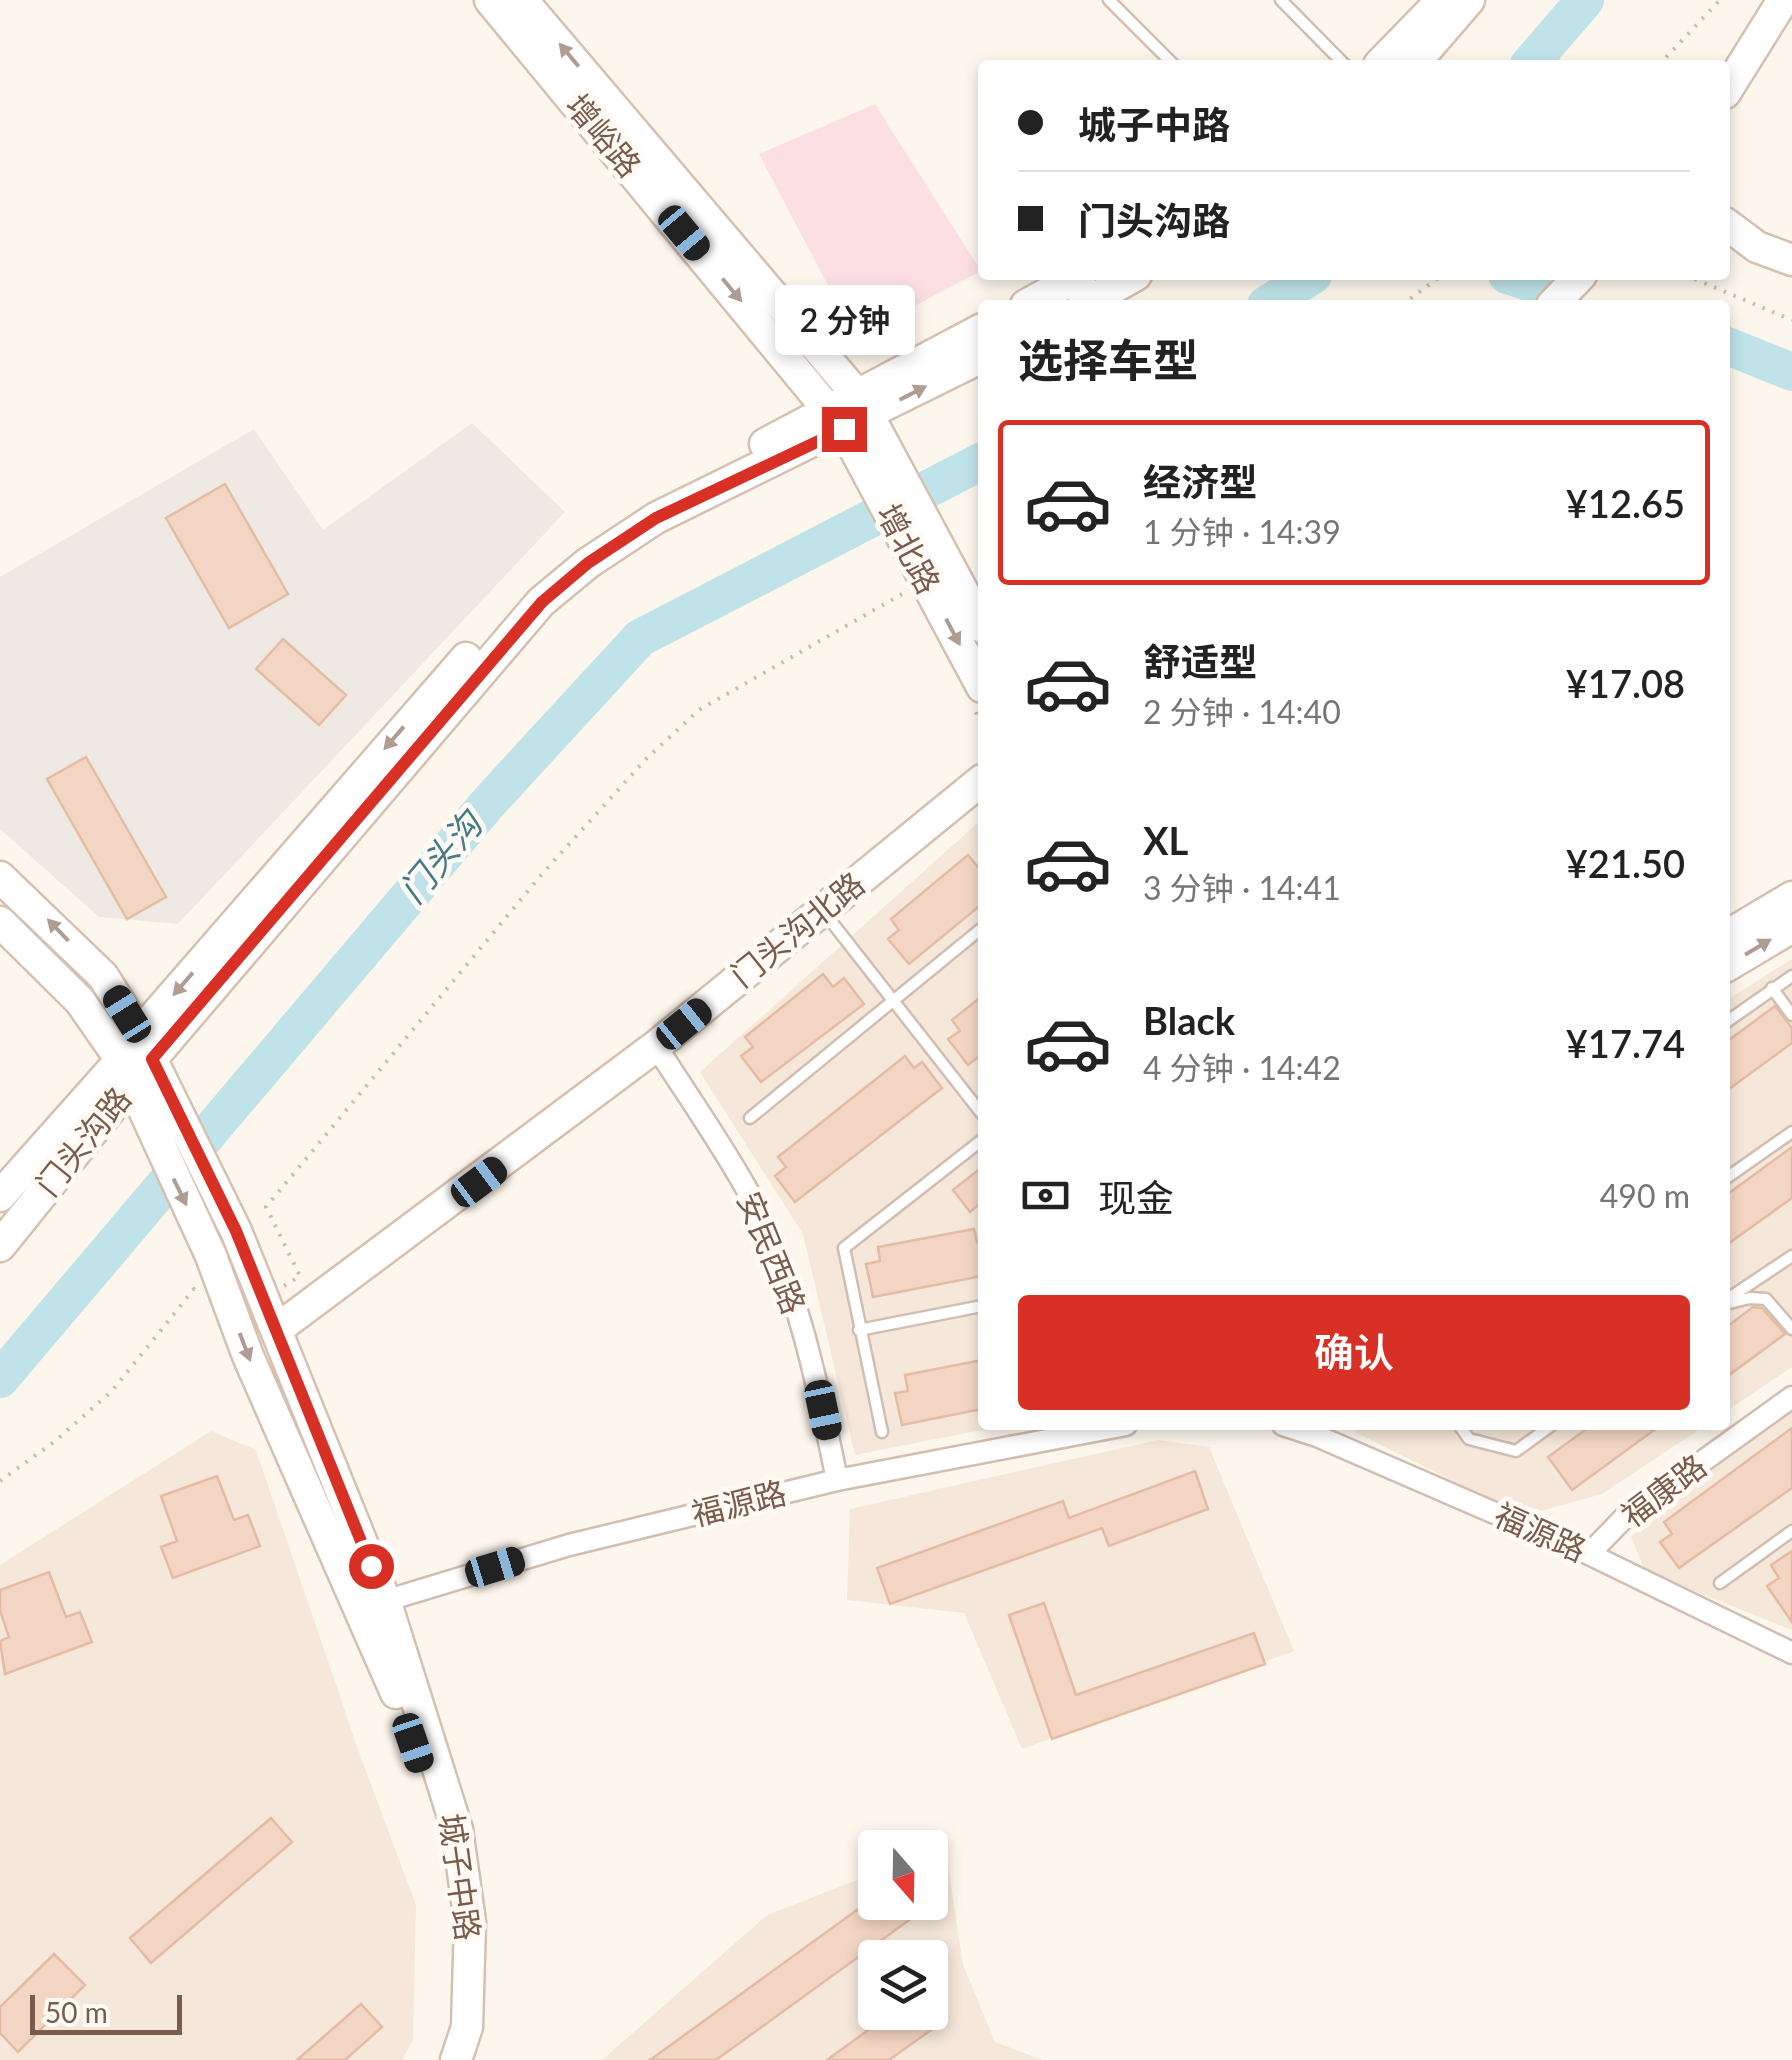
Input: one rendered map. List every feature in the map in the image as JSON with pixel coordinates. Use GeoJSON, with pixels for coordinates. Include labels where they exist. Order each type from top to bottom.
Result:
{"type":"FeatureCollection","features":[{"type":"Feature","properties":{"kind":"street","name":"增峪路"},"geometry":{"type":"LineString","coordinates":[[490,0],[851,413]]}},
{"type":"Feature","properties":{"kind":"street","name":"增峪路"},"geometry":{"type":"LineString","coordinates":[[522,0],[851,413]]}},
{"type":"Feature","properties":{"kind":"street"},"geometry":{"type":"LineString","coordinates":[[1384,60],[1442,0]]}},
{"type":"Feature","properties":{"kind":"street"},"geometry":{"type":"LineString","coordinates":[[1418,60],[1469,0]]}},
{"type":"Feature","properties":{"kind":"street"},"geometry":{"type":"LineString","coordinates":[[1730,85],[1783,0]]}},
{"type":"Feature","properties":{"kind":"street"},"geometry":{"type":"LineString","coordinates":[[1730,228],[1757,247],[1792,260]]}},
{"type":"Feature","properties":{"kind":"street"},"geometry":{"type":"LineString","coordinates":[[1035,300],[1072,280]]}},
{"type":"Feature","properties":{"kind":"street"},"geometry":{"type":"LineString","coordinates":[[1092,300],[1127,280]]}},
{"type":"Feature","properties":{"kind":"street"},"geometry":{"type":"LineString","coordinates":[[1557,300],[1576,280]]}},
{"type":"Feature","properties":{"kind":"street","name":"门头沟路"},"geometry":{"type":"LineString","coordinates":[[851,413],[978,332]]}},
{"type":"Feature","properties":{"kind":"street","name":"门头沟路"},"geometry":{"type":"LineString","coordinates":[[0,1246],[146,1046],[423,704],[532,587],[583,546],[665,493],[978,359]]}},
{"type":"Feature","properties":{"kind":"street","name":"增北路"},"geometry":{"type":"LineString","coordinates":[[851,413],[876,458],[978,698]]}},
{"type":"Feature","properties":{"kind":"street","name":"增北路"},"geometry":{"type":"LineString","coordinates":[[926,578],[978,624]]}},
{"type":"Feature","properties":{"kind":"street","name":"门头沟北路"},"geometry":{"type":"LineString","coordinates":[[276,1330],[656,1046],[978,783]]}},
{"type":"Feature","properties":{"kind":"street","name":"城子中路"},"geometry":{"type":"LineString","coordinates":[[0,877],[103,976],[146,1046],[236,1231],[276,1330],[372,1605],[457,1829],[470,1922],[467,2027],[456,2060]]}},
{"type":"Feature","properties":{"kind":"street"},"geometry":{"type":"LineString","coordinates":[[1730,934],[1792,897]]}},
{"type":"Feature","properties":{"kind":"street","name":"城子中路"},"geometry":{"type":"LineString","coordinates":[[0,922],[80,1001],[127,1071],[211,1256],[248,1356],[372,1605],[392,1680],[445,1836],[456,1998],[438,2060]]}},
{"type":"Feature","properties":{"kind":"street"},"geometry":{"type":"LineString","coordinates":[[1730,964],[1792,927]]}},
{"type":"Feature","properties":{"kind":"street","name":"安民西路"},"geometry":{"type":"LineString","coordinates":[[656,1046],[747,1189],[786,1276],[816,1375],[837,1480]]}},
{"type":"Feature","properties":{"kind":"street","name":"门头沟路"},"geometry":{"type":"LineString","coordinates":[[0,1196],[127,1071]]}},
{"type":"Feature","properties":{"kind":"street","name":"福康路"},"geometry":{"type":"LineString","coordinates":[[1589,1554],[1624,1518],[1792,1397]]}},
{"type":"Feature","properties":{"kind":"street","name":"福源路"},"geometry":{"type":"LineString","coordinates":[[372,1605],[568,1545],[837,1480],[1100,1430]]}},
{"type":"Feature","properties":{"kind":"street","name":"福源路"},"geometry":{"type":"LineString","coordinates":[[1298,1430],[1589,1554],[1792,1653]]}},
{"type":"Feature","properties":{"kind":"lane"},"geometry":{"type":"LineString","coordinates":[[1280,0],[1341,60]]}},
{"type":"Feature","properties":{"kind":"lane"},"geometry":{"type":"LineString","coordinates":[[1111,1],[1169,60]]}},
{"type":"Feature","properties":{"kind":"lane"},"geometry":{"type":"LineString","coordinates":[[823,910],[978,1109]]}},
{"type":"Feature","properties":{"kind":"lane"},"geometry":{"type":"LineString","coordinates":[[750,1118],[978,931]]}},
{"type":"Feature","properties":{"kind":"lane"},"geometry":{"type":"LineString","coordinates":[[1730,1019],[1792,976]]}},
{"type":"Feature","properties":{"kind":"lane"},"geometry":{"type":"LineString","coordinates":[[1772,988],[1792,1015]]}},
{"type":"Feature","properties":{"kind":"lane"},"geometry":{"type":"LineString","coordinates":[[1730,1175],[1792,1132]]}},
{"type":"Feature","properties":{"kind":"lane"},"geometry":{"type":"LineString","coordinates":[[882,1432],[844,1248],[978,1143]]}},
{"type":"Feature","properties":{"kind":"lane"},"geometry":{"type":"LineString","coordinates":[[1730,1299],[1792,1256]]}},
{"type":"Feature","properties":{"kind":"lane"},"geometry":{"type":"LineString","coordinates":[[1730,1301],[1766,1299],[1792,1329]]}},
{"type":"Feature","properties":{"kind":"lane"},"geometry":{"type":"LineString","coordinates":[[859,1330],[978,1307]]}},
{"type":"Feature","properties":{"kind":"lane"},"geometry":{"type":"LineString","coordinates":[[1462,1430],[1469,1439],[1516,1451],[1545,1430]]}},
{"type":"Feature","properties":{"kind":"lane"},"geometry":{"type":"LineString","coordinates":[[1720,1583],[1792,1530]]}},
{"type":"Feature","properties":{"kind":"path"},"geometry":{"type":"LineString","coordinates":[[1665,60],[1720,0]]}},
{"type":"Feature","properties":{"kind":"path"},"geometry":{"type":"LineString","coordinates":[[1409,300],[1435,280]]}},
{"type":"Feature","properties":{"kind":"path"},"geometry":{"type":"LineString","coordinates":[[1696,280],[1792,320]]}},
{"type":"Feature","properties":{"kind":"path"},"geometry":{"type":"LineString","coordinates":[[264,1299],[300,1276],[266,1208],[542,874],[647,758],[699,710],[926,578]]}},
{"type":"Feature","properties":{"kind":"path"},"geometry":{"type":"LineString","coordinates":[[0,1481],[112,1391],[194,1290],[202,1302]]}},
{"type":"Feature","properties":{"kind":"shaded area"},"geometry":{"type":"Polygon","coordinates":[[[875,104],[978,266],[978,273],[855,337],[759,154],[875,104]]]}},
{"type":"Feature","properties":{"kind":"shaded area"},"geometry":{"type":"Polygon","coordinates":[[[472,423],[565,512],[178,924],[99,917],[0,829],[0,577],[254,429],[323,530],[472,423]]]}},
{"type":"Feature","properties":{"kind":"shaded area"},"geometry":{"type":"Polygon","coordinates":[[[978,823],[978,1430],[982,1430],[855,1455],[803,1234],[700,1072],[978,823]]]}},
{"type":"Feature","properties":{"kind":"shaded area"},"geometry":{"type":"Polygon","coordinates":[[[1792,959],[1792,1367],[1730,1409],[1730,998],[1792,959]]]}},
{"type":"Feature","properties":{"kind":"shaded area"},"geometry":{"type":"Polygon","coordinates":[[[1792,1397],[1792,1630],[1645,1571],[1631,1537],[1792,1397]]]}},
{"type":"Feature","properties":{"kind":"shaded area"},"geometry":{"type":"Polygon","coordinates":[[[1351,1430],[1698,1430],[1602,1494],[1523,1516],[1351,1430]]]}},
{"type":"Feature","properties":{"kind":"shaded area"},"geometry":{"type":"Polygon","coordinates":[[[211,1431],[256,1450],[359,1752],[416,1905],[413,2040],[402,2060],[0,2060],[0,1565],[211,1431]]]}},
{"type":"Feature","properties":{"kind":"shaded area"},"geometry":{"type":"Polygon","coordinates":[[[1158,1440],[1209,1447],[1294,1651],[1022,1749],[964,1613],[847,1600],[850,1509],[1158,1440]]]}},
{"type":"Feature","properties":{"kind":"shaded area"},"geometry":{"type":"Polygon","coordinates":[[[948,1865],[963,1965],[995,2042],[1043,2060],[602,2060],[767,1915],[858,1880],[858,1920],[948,1920],[948,1865]]]}},
{"type":"Feature","properties":{"kind":"building"},"geometry":{"type":"Polygon","coordinates":[[[225,484],[288,594],[229,628],[166,518],[225,484]]]}},
{"type":"Feature","properties":{"kind":"building"},"geometry":{"type":"Polygon","coordinates":[[[283,639],[346,695],[319,725],[256,669],[283,639]]]}},
{"type":"Feature","properties":{"kind":"building"},"geometry":{"type":"Polygon","coordinates":[[[86,757],[166,897],[127,919],[47,779],[86,757]]]}},
{"type":"Feature","properties":{"kind":"building"},"geometry":{"type":"Polygon","coordinates":[[[968,855],[978,867],[978,907],[909,964],[888,939],[899,930],[891,919],[968,855]]]}},
{"type":"Feature","properties":{"kind":"building"},"geometry":{"type":"Polygon","coordinates":[[[823,974],[833,987],[844,978],[864,1004],[761,1082],[741,1056],[753,1047],[745,1037],[823,974]]]}},
{"type":"Feature","properties":{"kind":"building"},"geometry":{"type":"Polygon","coordinates":[[[978,999],[978,1057],[968,1065],[948,1039],[960,1031],[952,1020],[978,999]]]}},
{"type":"Feature","properties":{"kind":"building"},"geometry":{"type":"Polygon","coordinates":[[[1775,1006],[1792,1028],[1792,1043],[1730,1088],[1730,1039],[1775,1006]]]}},
{"type":"Feature","properties":{"kind":"building"},"geometry":{"type":"Polygon","coordinates":[[[905,1056],[914,1068],[922,1062],[942,1088],[795,1202],[775,1176],[786,1167],[778,1157],[905,1056]]]}},
{"type":"Feature","properties":{"kind":"building"},"geometry":{"type":"Polygon","coordinates":[[[1792,1147],[1792,1198],[1730,1242],[1730,1192],[1792,1147]]]}},
{"type":"Feature","properties":{"kind":"building"},"geometry":{"type":"Polygon","coordinates":[[[978,1170],[978,1205],[970,1212],[953,1190],[978,1170]]]}},
{"type":"Feature","properties":{"kind":"building"},"geometry":{"type":"Polygon","coordinates":[[[974,1229],[978,1277],[873,1297],[866,1264],[880,1261],[878,1247],[974,1229]]]}},
{"type":"Feature","properties":{"kind":"building"},"geometry":{"type":"Polygon","coordinates":[[[1753,1307],[1762,1308],[1785,1334],[1730,1374],[1730,1324],[1753,1307]]]}},
{"type":"Feature","properties":{"kind":"building"},"geometry":{"type":"Polygon","coordinates":[[[978,1361],[978,1410],[902,1425],[895,1393],[908,1391],[905,1375],[978,1361]]]}},
{"type":"Feature","properties":{"kind":"building"},"geometry":{"type":"Polygon","coordinates":[[[1792,1428],[1792,1488],[1679,1568],[1660,1542],[1672,1534],[1664,1522],[1792,1428]]]}},
{"type":"Feature","properties":{"kind":"building"},"geometry":{"type":"Polygon","coordinates":[[[1585,1430],[1654,1430],[1572,1490],[1548,1457],[1585,1430]]]}},
{"type":"Feature","properties":{"kind":"building"},"geometry":{"type":"Polygon","coordinates":[[[1195,1471],[1208,1509],[1109,1546],[1102,1528],[890,1604],[877,1568],[1063,1501],[1069,1518],[1195,1471]]]}},
{"type":"Feature","properties":{"kind":"building"},"geometry":{"type":"Polygon","coordinates":[[[217,1476],[234,1520],[248,1515],[260,1546],[173,1578],[161,1547],[177,1541],[161,1496],[217,1476]]]}},
{"type":"Feature","properties":{"kind":"building"},"geometry":{"type":"Polygon","coordinates":[[[1792,1551],[1792,1622],[1767,1586],[1779,1578],[1771,1565],[1792,1551]]]}},
{"type":"Feature","properties":{"kind":"building"},"geometry":{"type":"Polygon","coordinates":[[[49,1572],[66,1617],[80,1612],[92,1642],[5,1674],[0,1641],[9,1637],[0,1611],[0,1590],[49,1572]]]}},
{"type":"Feature","properties":{"kind":"building"},"geometry":{"type":"Polygon","coordinates":[[[1044,1603],[1076,1695],[1254,1633],[1265,1664],[1052,1739],[1009,1615],[1044,1603]]]}},
{"type":"Feature","properties":{"kind":"building"},"geometry":{"type":"Polygon","coordinates":[[[271,1818],[292,1842],[151,1963],[130,1938],[271,1818]]]}},
{"type":"Feature","properties":{"kind":"building"},"geometry":{"type":"Polygon","coordinates":[[[858,1909],[858,1920],[909,1920],[882,1940],[858,1940],[858,1957],[716,2060],[650,2060],[858,1909]]]}},
{"type":"Feature","properties":{"kind":"building"},"geometry":{"type":"Polygon","coordinates":[[[54,1954],[85,1985],[18,2052],[0,2033],[0,2007],[54,1954]]]}},
{"type":"Feature","properties":{"kind":"building"},"geometry":{"type":"Polygon","coordinates":[[[361,2004],[382,2027],[345,2060],[297,2060],[361,2004]]]}},
{"type":"Feature","properties":{"kind":"building"},"geometry":{"type":"Polygon","coordinates":[[[868,2030],[931,2030],[889,2060],[827,2060],[868,2030]]]}},
{"type":"Feature","properties":{"kind":"waterway","name":"门头沟"},"geometry":{"type":"LineString","coordinates":[[1533,60],[1585,0]]}},
{"type":"Feature","properties":{"kind":"waterway","name":"门头沟"},"geometry":{"type":"LineString","coordinates":[[1274,300],[1305,280]]}},
{"type":"Feature","properties":{"kind":"waterway"},"geometry":{"type":"LineString","coordinates":[[1523,280],[1532,283]]}},
{"type":"Feature","properties":{"kind":"waterway"},"geometry":{"type":"LineString","coordinates":[[1730,347],[1792,372]]}},
{"type":"Feature","properties":{"kind":"waterway","name":"门头沟"},"geometry":{"type":"LineString","coordinates":[[0,1379],[489,802],[640,638],[978,463]]}},
{"type":"Feature","properties":{"kind":"route"},"geometry":{"type":"LineString","coordinates":[[371,1566],[236,1231],[152,1059],[542,602],[588,563],[656,518],[844,429]]}}]}
